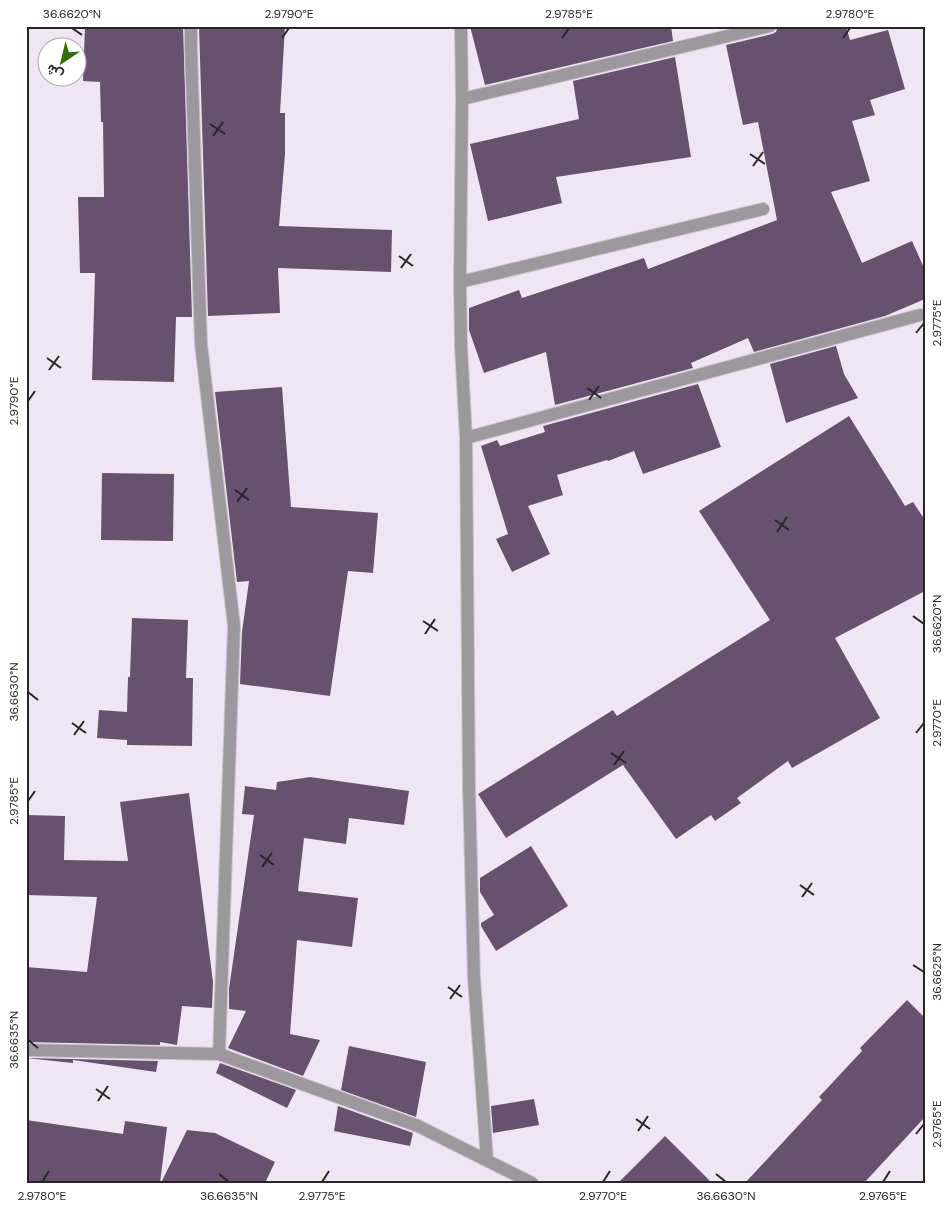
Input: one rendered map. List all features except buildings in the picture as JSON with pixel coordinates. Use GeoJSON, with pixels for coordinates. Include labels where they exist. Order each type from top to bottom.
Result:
{"type":"FeatureCollection","features":[{"type":"Feature","properties":{"kind":"street"},"geometry":{"type":"LineString","coordinates":[[191,26],[201,344],[234,626],[219,1054]]}},
{"type":"Feature","properties":{"kind":"street"},"geometry":{"type":"LineString","coordinates":[[461,26],[460,282],[466,438],[469,788],[474,978],[487,1160]]}},
{"type":"Feature","properties":{"kind":"street"},"geometry":{"type":"LineString","coordinates":[[462,99],[770,26]]}},
{"type":"Feature","properties":{"kind":"street"},"geometry":{"type":"LineString","coordinates":[[460,282],[763,209]]}},
{"type":"Feature","properties":{"kind":"street"},"geometry":{"type":"LineString","coordinates":[[466,438],[920,315]]}},
{"type":"Feature","properties":{"kind":"street"},"geometry":{"type":"LineString","coordinates":[[26,1050],[219,1054],[418,1126],[532,1183]]}}]}
